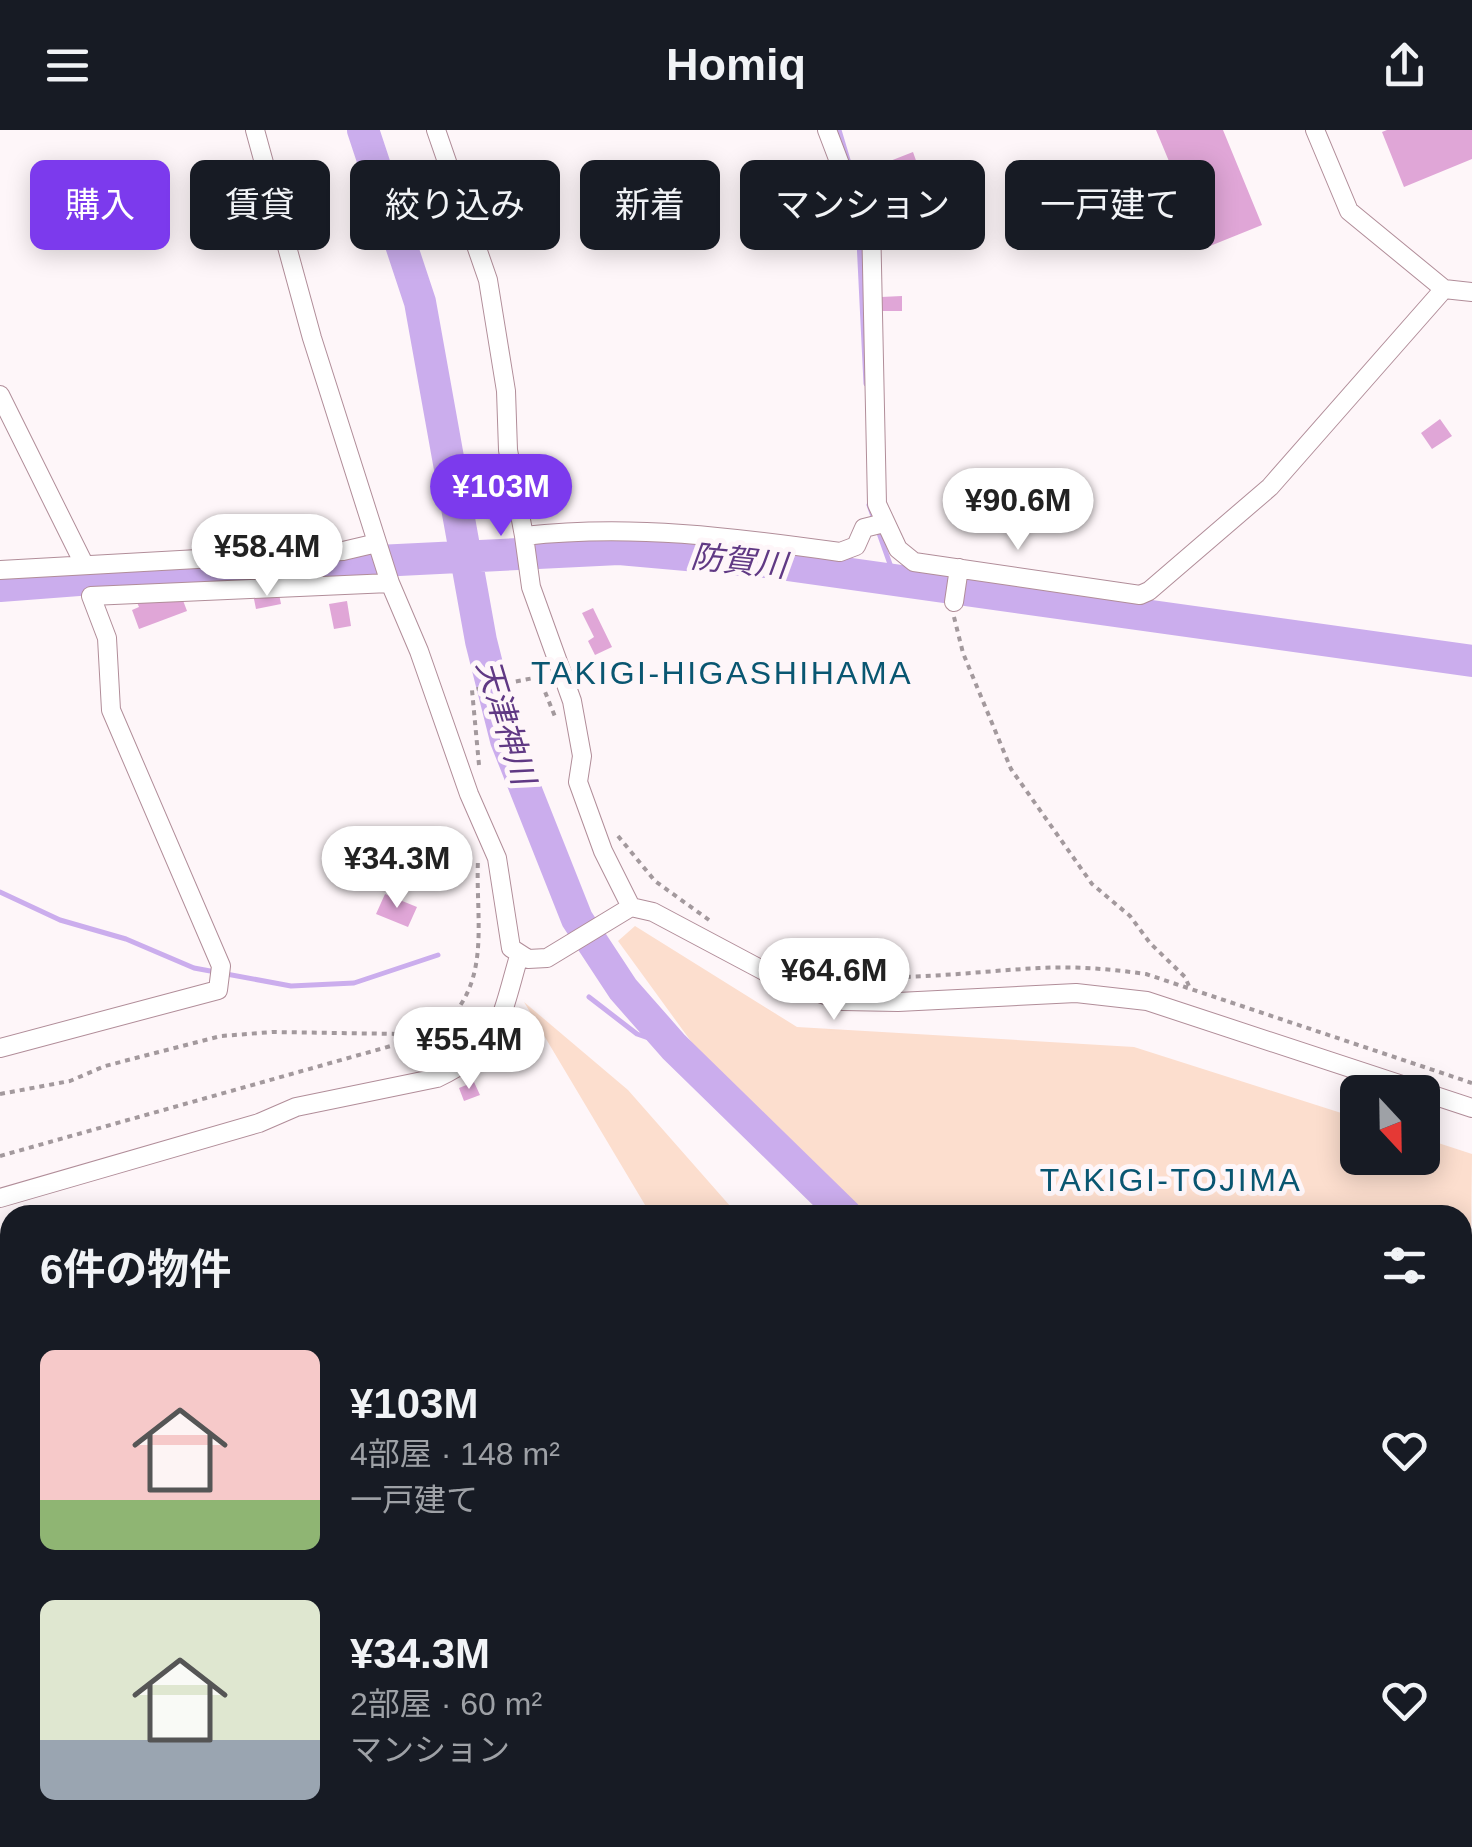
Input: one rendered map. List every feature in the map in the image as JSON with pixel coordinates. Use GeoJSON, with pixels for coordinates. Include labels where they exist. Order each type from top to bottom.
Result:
{"type":"FeatureCollection","features":[{"type":"Feature","properties":{"kind":"street"},"geometry":{"type":"LineString","coordinates":[[254,130],[312,338],[390,583],[498,858],[506,934],[519,956],[538,961],[630,907],[653,912],[800,988],[843,1001],[1076,993],[1147,1001],[1472,1108]]}},
{"type":"Feature","properties":{"kind":"street"},"geometry":{"type":"LineString","coordinates":[[436,130],[488,280],[506,391],[508,450],[531,587],[572,701],[582,756],[578,782],[603,851],[630,907]]}},
{"type":"Feature","properties":{"kind":"street"},"geometry":{"type":"LineString","coordinates":[[828,130],[850,193],[863,192],[871,219],[877,504],[898,549],[914,562],[958,572],[1140,594],[1149,591],[1270,487],[1444,289]]}},
{"type":"Feature","properties":{"kind":"street"},"geometry":{"type":"LineString","coordinates":[[1315,130],[1349,211],[1444,289],[1472,292]]}},
{"type":"Feature","properties":{"kind":"street"},"geometry":{"type":"LineString","coordinates":[[0,395],[84,564]]}},
{"type":"Feature","properties":{"kind":"street"},"geometry":{"type":"LineString","coordinates":[[524,536],[587,529],[705,533],[840,552],[856,546],[864,528],[884,523]]}},
{"type":"Feature","properties":{"kind":"street"},"geometry":{"type":"LineString","coordinates":[[0,570],[344,550],[377,544]]}},
{"type":"Feature","properties":{"kind":"street"},"geometry":{"type":"LineString","coordinates":[[954,602],[958,572]]}},
{"type":"Feature","properties":{"kind":"street"},"geometry":{"type":"LineString","coordinates":[[0,1048],[218,990],[221,966],[111,710],[107,638],[91,596],[390,583]]}},
{"type":"Feature","properties":{"kind":"street"},"geometry":{"type":"LineString","coordinates":[[0,1198],[259,1123],[296,1107],[448,1073],[472,1060],[493,1033],[505,1012],[519,956]]}},
{"type":"Feature","properties":{"kind":"path"},"geometry":{"type":"LineString","coordinates":[[954,602],[952,609],[962,653],[1011,769],[1092,884],[1130,916],[1189,986]]}},
{"type":"Feature","properties":{"kind":"path"},"geometry":{"type":"LineString","coordinates":[[480,778],[471,691],[476,688],[533,677],[541,679],[560,730]]}},
{"type":"Feature","properties":{"kind":"path"},"geometry":{"type":"LineString","coordinates":[[0,1156],[410,1043],[446,1024],[461,1010],[472,982],[481,924],[478,864],[483,824]]}},
{"type":"Feature","properties":{"kind":"path"},"geometry":{"type":"LineString","coordinates":[[617,834],[626,850],[655,881],[719,927]]}},
{"type":"Feature","properties":{"kind":"path"},"geometry":{"type":"LineString","coordinates":[[814,971],[847,977],[1093,968],[1146,974],[1472,1083]]}},
{"type":"Feature","properties":{"kind":"path"},"geometry":{"type":"LineString","coordinates":[[0,1094],[70,1080],[105,1066],[221,1036],[273,1032],[401,1034],[410,1043]]}},
{"type":"Feature","properties":{"kind":"shaded area"},"geometry":{"type":"Polygon","coordinates":[[[635,926],[797,1027],[1134,1047],[1340,1113],[1340,1175],[1440,1175],[1440,1144],[1472,1154],[1471,1205],[839,1205],[698,1051],[618,941],[635,926]]]}},
{"type":"Feature","properties":{"kind":"shaded area"},"geometry":{"type":"Polygon","coordinates":[[[524,1002],[628,1090],[729,1205],[645,1205],[524,1002]]]}},
{"type":"Feature","properties":{"kind":"building"},"geometry":{"type":"Polygon","coordinates":[[[1156,130],[1223,130],[1262,225],[1215,244],[1215,160],[1168,160],[1156,130]]]}},
{"type":"Feature","properties":{"kind":"building"},"geometry":{"type":"Polygon","coordinates":[[[1472,130],[1472,159],[1404,187],[1382,132],[1472,130]]]}},
{"type":"Feature","properties":{"kind":"building"},"geometry":{"type":"Polygon","coordinates":[[[913,152],[916,160],[893,160],[913,152]]]}},
{"type":"Feature","properties":{"kind":"building"},"geometry":{"type":"Polygon","coordinates":[[[902,296],[902,311],[882,311],[881,297],[902,296]]]}},
{"type":"Feature","properties":{"kind":"building"},"geometry":{"type":"Polygon","coordinates":[[[1440,419],[1452,436],[1432,449],[1421,433],[1440,419]]]}},
{"type":"Feature","properties":{"kind":"building"},"geometry":{"type":"Polygon","coordinates":[[[278,589],[281,604],[256,609],[253,594],[278,589]]]}},
{"type":"Feature","properties":{"kind":"building"},"geometry":{"type":"Polygon","coordinates":[[[181,595],[187,611],[139,629],[132,610],[139,607],[136,600],[181,595]]]}},
{"type":"Feature","properties":{"kind":"building"},"geometry":{"type":"Polygon","coordinates":[[[347,601],[351,626],[334,629],[329,604],[347,601]]]}},
{"type":"Feature","properties":{"kind":"building"},"geometry":{"type":"Polygon","coordinates":[[[593,608],[612,647],[595,655],[588,641],[594,637],[582,613],[593,608]]]}},
{"type":"Feature","properties":{"kind":"building"},"geometry":{"type":"Polygon","coordinates":[[[385,894],[417,907],[408,927],[376,914],[385,894]]]}},
{"type":"Feature","properties":{"kind":"building"},"geometry":{"type":"Polygon","coordinates":[[[474,1082],[480,1095],[464,1101],[459,1088],[474,1082]]]}},
{"type":"Feature","properties":{"kind":"waterway","name":"天津神川"},"geometry":{"type":"LineString","coordinates":[[363,130],[420,302],[481,641],[506,740],[577,919],[623,989],[674,1047],[836,1205]]}},
{"type":"Feature","properties":{"kind":"waterway"},"geometry":{"type":"LineString","coordinates":[[839,130],[848,160]]}},
{"type":"Feature","properties":{"kind":"waterway"},"geometry":{"type":"LineString","coordinates":[[859,250],[866,384]]}},
{"type":"Feature","properties":{"kind":"waterway"},"geometry":{"type":"LineString","coordinates":[[869,505],[896,581]]}},
{"type":"Feature","properties":{"kind":"waterway","name":"防賀川"},"geometry":{"type":"LineString","coordinates":[[0,586],[236,568],[619,549],[766,562],[1472,661]]}},
{"type":"Feature","properties":{"kind":"waterway"},"geometry":{"type":"LineString","coordinates":[[0,892],[60,920],[126,939],[194,968],[291,986],[354,983],[438,955]]}},
{"type":"Feature","properties":{"kind":"waterway"},"geometry":{"type":"LineString","coordinates":[[589,997],[637,1034],[674,1047]]}},
{"type":"Feature","properties":{"kind":"district","name":"TAKIGI-HIGASHIHAMA"},"geometry":{"type":"Point","coordinates":[722,673]}},
{"type":"Feature","properties":{"kind":"district","name":"TAKIGI-TOJIMA"},"geometry":{"type":"Point","coordinates":[1171,1180]}}]}
